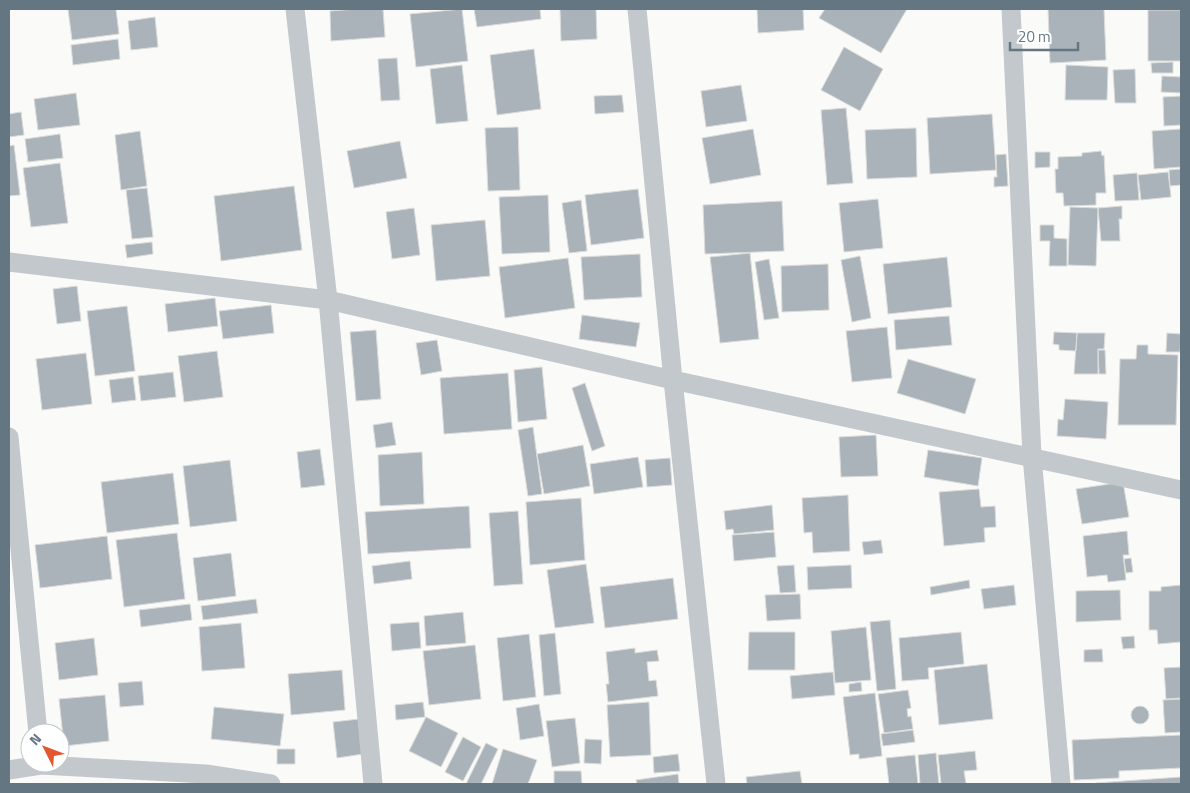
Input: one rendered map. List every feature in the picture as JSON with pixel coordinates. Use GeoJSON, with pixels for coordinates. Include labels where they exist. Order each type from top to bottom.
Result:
{"type":"FeatureCollection","features":[{"type":"Feature","properties":{"kind":"street"},"geometry":{"type":"LineString","coordinates":[[295,9],[328,300],[373,784]]}},
{"type":"Feature","properties":{"kind":"street"},"geometry":{"type":"LineString","coordinates":[[637,9],[716,784]]}},
{"type":"Feature","properties":{"kind":"street"},"geometry":{"type":"LineString","coordinates":[[1011,9],[1032,456],[1061,784]]}},
{"type":"Feature","properties":{"kind":"street"},"geometry":{"type":"LineString","coordinates":[[9,262],[328,300],[674,380],[1032,456],[1181,490]]}},
{"type":"Feature","properties":{"kind":"street"},"geometry":{"type":"LineString","coordinates":[[9,437],[37,723]]}},
{"type":"Feature","properties":{"kind":"street"},"geometry":{"type":"LineString","coordinates":[[70,766],[206,774],[272,784]]}},
{"type":"Feature","properties":{"kind":"building"},"geometry":{"type":"Polygon","coordinates":[[[68,9],[116,9],[119,34],[72,40],[68,9]]]}},
{"type":"Feature","properties":{"kind":"building"},"geometry":{"type":"Polygon","coordinates":[[[383,9],[385,37],[331,41],[330,11],[383,9]]]}},
{"type":"Feature","properties":{"kind":"building"},"geometry":{"type":"Polygon","coordinates":[[[462,9],[468,61],[416,67],[410,14],[462,9]]]}},
{"type":"Feature","properties":{"kind":"building"},"geometry":{"type":"Polygon","coordinates":[[[474,9],[540,9],[541,19],[477,27],[474,9]]]}},
{"type":"Feature","properties":{"kind":"building"},"geometry":{"type":"Polygon","coordinates":[[[560,9],[596,9],[597,39],[561,41],[560,9]]]}},
{"type":"Feature","properties":{"kind":"building"},"geometry":{"type":"Polygon","coordinates":[[[757,9],[803,9],[804,30],[758,33],[757,9]]]}},
{"type":"Feature","properties":{"kind":"building"},"geometry":{"type":"Polygon","coordinates":[[[825,9],[907,9],[881,53],[819,18],[825,9]]]}},
{"type":"Feature","properties":{"kind":"building"},"geometry":{"type":"Polygon","coordinates":[[[1048,9],[1104,9],[1106,60],[1050,63],[1048,9]]]}},
{"type":"Feature","properties":{"kind":"building"},"geometry":{"type":"Polygon","coordinates":[[[1148,10],[1181,10],[1181,61],[1148,61],[1148,10]]]}},
{"type":"Feature","properties":{"kind":"building"},"geometry":{"type":"Polygon","coordinates":[[[155,17],[158,47],[131,50],[128,21],[155,17]]]}},
{"type":"Feature","properties":{"kind":"building"},"geometry":{"type":"Polygon","coordinates":[[[118,39],[120,59],[73,65],[71,45],[118,39]]]}},
{"type":"Feature","properties":{"kind":"building"},"geometry":{"type":"Polygon","coordinates":[[[844,47],[883,69],[860,111],[821,90],[844,47]]]}},
{"type":"Feature","properties":{"kind":"building"},"geometry":{"type":"Polygon","coordinates":[[[534,49],[541,109],[497,115],[490,55],[534,49]]]}},
{"type":"Feature","properties":{"kind":"building"},"geometry":{"type":"Polygon","coordinates":[[[397,58],[400,100],[381,101],[378,59],[397,58]]]}},
{"type":"Feature","properties":{"kind":"building"},"geometry":{"type":"Polygon","coordinates":[[[1173,62],[1173,73],[1152,73],[1151,63],[1173,62]]]}},
{"type":"Feature","properties":{"kind":"building"},"geometry":{"type":"Polygon","coordinates":[[[462,65],[468,121],[436,124],[430,69],[462,65]]]}},
{"type":"Feature","properties":{"kind":"building"},"geometry":{"type":"Polygon","coordinates":[[[1066,65],[1108,67],[1107,100],[1065,100],[1066,65]]]}},
{"type":"Feature","properties":{"kind":"building"},"geometry":{"type":"Polygon","coordinates":[[[1135,69],[1136,103],[1115,103],[1113,70],[1135,69]]]}},
{"type":"Feature","properties":{"kind":"building"},"geometry":{"type":"Polygon","coordinates":[[[1162,76],[1181,77],[1181,93],[1161,92],[1162,76]]]}},
{"type":"Feature","properties":{"kind":"building"},"geometry":{"type":"Polygon","coordinates":[[[741,85],[747,121],[706,127],[701,91],[741,85]]]}},
{"type":"Feature","properties":{"kind":"building"},"geometry":{"type":"Polygon","coordinates":[[[76,93],[80,125],[38,130],[34,99],[76,93]]]}},
{"type":"Feature","properties":{"kind":"building"},"geometry":{"type":"Polygon","coordinates":[[[622,95],[624,112],[595,114],[594,96],[622,95]]]}},
{"type":"Feature","properties":{"kind":"building"},"geometry":{"type":"Polygon","coordinates":[[[1181,96],[1181,125],[1164,126],[1163,97],[1181,96]]]}},
{"type":"Feature","properties":{"kind":"building"},"geometry":{"type":"Polygon","coordinates":[[[846,108],[853,183],[827,185],[821,110],[846,108]]]}},
{"type":"Feature","properties":{"kind":"building"},"geometry":{"type":"Polygon","coordinates":[[[21,112],[24,135],[9,137],[9,114],[21,112]]]}},
{"type":"Feature","properties":{"kind":"building"},"geometry":{"type":"Polygon","coordinates":[[[992,114],[996,170],[930,174],[927,118],[992,114]]]}},
{"type":"Feature","properties":{"kind":"building"},"geometry":{"type":"Polygon","coordinates":[[[518,127],[520,190],[488,191],[485,128],[518,127]]]}},
{"type":"Feature","properties":{"kind":"building"},"geometry":{"type":"Polygon","coordinates":[[[916,128],[917,177],[867,179],[865,130],[916,128]]]}},
{"type":"Feature","properties":{"kind":"building"},"geometry":{"type":"Polygon","coordinates":[[[753,129],[761,175],[710,184],[702,138],[753,129]]]}},
{"type":"Feature","properties":{"kind":"building"},"geometry":{"type":"Polygon","coordinates":[[[1181,129],[1181,167],[1154,169],[1152,131],[1181,129]]]}},
{"type":"Feature","properties":{"kind":"building"},"geometry":{"type":"Polygon","coordinates":[[[140,131],[147,186],[121,190],[115,135],[140,131]]]}},
{"type":"Feature","properties":{"kind":"building"},"geometry":{"type":"Polygon","coordinates":[[[60,134],[63,158],[28,162],[25,139],[60,134]]]}},
{"type":"Feature","properties":{"kind":"building"},"geometry":{"type":"Polygon","coordinates":[[[400,141],[407,178],[354,188],[347,151],[400,141]]]}},
{"type":"Feature","properties":{"kind":"building"},"geometry":{"type":"Polygon","coordinates":[[[14,145],[20,195],[9,196],[9,146],[14,145]]]}},
{"type":"Feature","properties":{"kind":"building"},"geometry":{"type":"Polygon","coordinates":[[[1101,151],[1102,156],[1104,155],[1106,193],[1096,193],[1096,205],[1064,206],[1063,193],[1056,193],[1055,169],[1058,169],[1058,157],[1082,156],[1082,153],[1101,151]]]}},
{"type":"Feature","properties":{"kind":"building"},"geometry":{"type":"Polygon","coordinates":[[[1035,152],[1050,152],[1050,167],[1035,168],[1035,152]]]}},
{"type":"Feature","properties":{"kind":"building"},"geometry":{"type":"Polygon","coordinates":[[[1006,154],[1008,186],[994,187],[994,177],[997,177],[996,155],[1006,154]]]}},
{"type":"Feature","properties":{"kind":"building"},"geometry":{"type":"Polygon","coordinates":[[[60,163],[68,223],[31,227],[23,168],[60,163]]]}},
{"type":"Feature","properties":{"kind":"building"},"geometry":{"type":"Polygon","coordinates":[[[1181,169],[1181,185],[1170,186],[1169,170],[1181,169]]]}},
{"type":"Feature","properties":{"kind":"building"},"geometry":{"type":"Polygon","coordinates":[[[1168,172],[1171,197],[1141,200],[1138,175],[1168,172]]]}},
{"type":"Feature","properties":{"kind":"building"},"geometry":{"type":"Polygon","coordinates":[[[1137,173],[1139,200],[1115,201],[1113,175],[1137,173]]]}},
{"type":"Feature","properties":{"kind":"building"},"geometry":{"type":"Polygon","coordinates":[[[294,186],[302,250],[221,261],[214,196],[294,186]]]}},
{"type":"Feature","properties":{"kind":"building"},"geometry":{"type":"Polygon","coordinates":[[[147,188],[153,237],[132,239],[126,190],[147,188]]]}},
{"type":"Feature","properties":{"kind":"building"},"geometry":{"type":"Polygon","coordinates":[[[638,189],[644,238],[591,245],[585,195],[638,189]]]}},
{"type":"Feature","properties":{"kind":"building"},"geometry":{"type":"Polygon","coordinates":[[[548,195],[550,252],[502,254],[499,197],[548,195]]]}},
{"type":"Feature","properties":{"kind":"building"},"geometry":{"type":"Polygon","coordinates":[[[878,199],[883,248],[844,252],[839,203],[878,199]]]}},
{"type":"Feature","properties":{"kind":"building"},"geometry":{"type":"Polygon","coordinates":[[[581,200],[587,251],[569,253],[562,203],[581,200]]]}},
{"type":"Feature","properties":{"kind":"building"},"geometry":{"type":"Polygon","coordinates":[[[782,201],[784,251],[705,254],[703,205],[782,201]]]}},
{"type":"Feature","properties":{"kind":"building"},"geometry":{"type":"Polygon","coordinates":[[[1122,206],[1122,219],[1119,219],[1120,241],[1101,241],[1098,208],[1122,206]]]}},
{"type":"Feature","properties":{"kind":"building"},"geometry":{"type":"Polygon","coordinates":[[[1070,207],[1098,208],[1096,266],[1068,265],[1070,207]]]}},
{"type":"Feature","properties":{"kind":"building"},"geometry":{"type":"Polygon","coordinates":[[[414,208],[420,255],[392,259],[386,212],[414,208]]]}},
{"type":"Feature","properties":{"kind":"building"},"geometry":{"type":"Polygon","coordinates":[[[485,220],[490,276],[436,281],[431,225],[485,220]]]}},
{"type":"Feature","properties":{"kind":"building"},"geometry":{"type":"Polygon","coordinates":[[[1040,225],[1054,225],[1054,238],[1067,239],[1067,266],[1049,266],[1050,241],[1040,241],[1040,225]]]}},
{"type":"Feature","properties":{"kind":"building"},"geometry":{"type":"Polygon","coordinates":[[[152,242],[153,254],[127,258],[125,245],[152,242]]]}},
{"type":"Feature","properties":{"kind":"building"},"geometry":{"type":"Polygon","coordinates":[[[750,253],[759,339],[720,343],[710,257],[750,253]]]}},
{"type":"Feature","properties":{"kind":"building"},"geometry":{"type":"Polygon","coordinates":[[[640,254],[642,297],[584,300],[581,257],[640,254]]]}},
{"type":"Feature","properties":{"kind":"building"},"geometry":{"type":"Polygon","coordinates":[[[860,256],[871,318],[852,322],[841,260],[860,256]]]}},
{"type":"Feature","properties":{"kind":"building"},"geometry":{"type":"Polygon","coordinates":[[[947,257],[952,307],[888,314],[883,264],[947,257]]]}},
{"type":"Feature","properties":{"kind":"building"},"geometry":{"type":"Polygon","coordinates":[[[568,258],[575,308],[505,318],[499,267],[568,258]]]}},
{"type":"Feature","properties":{"kind":"building"},"geometry":{"type":"Polygon","coordinates":[[[769,259],[779,318],[764,320],[755,262],[769,259]]]}},
{"type":"Feature","properties":{"kind":"building"},"geometry":{"type":"Polygon","coordinates":[[[828,264],[829,310],[782,312],[781,266],[828,264]]]}},
{"type":"Feature","properties":{"kind":"building"},"geometry":{"type":"Polygon","coordinates":[[[77,286],[81,321],[57,324],[53,289],[77,286]]]}},
{"type":"Feature","properties":{"kind":"building"},"geometry":{"type":"Polygon","coordinates":[[[215,298],[218,326],[168,332],[165,304],[215,298]]]}},
{"type":"Feature","properties":{"kind":"building"},"geometry":{"type":"Polygon","coordinates":[[[271,305],[274,333],[223,339],[219,311],[271,305]]]}},
{"type":"Feature","properties":{"kind":"building"},"geometry":{"type":"Polygon","coordinates":[[[127,306],[135,371],[95,376],[87,311],[127,306]]]}},
{"type":"Feature","properties":{"kind":"building"},"geometry":{"type":"Polygon","coordinates":[[[582,315],[640,323],[636,347],[579,339],[582,315]]]}},
{"type":"Feature","properties":{"kind":"building"},"geometry":{"type":"Polygon","coordinates":[[[949,316],[952,345],[896,350],[894,320],[949,316]]]}},
{"type":"Feature","properties":{"kind":"building"},"geometry":{"type":"Polygon","coordinates":[[[887,327],[892,378],[852,382],[846,331],[887,327]]]}},
{"type":"Feature","properties":{"kind":"building"},"geometry":{"type":"Polygon","coordinates":[[[376,330],[381,399],[356,401],[350,332],[376,330]]]}},
{"type":"Feature","properties":{"kind":"building"},"geometry":{"type":"Polygon","coordinates":[[[1054,332],[1077,333],[1076,351],[1059,350],[1059,345],[1053,344],[1054,332]]]}},
{"type":"Feature","properties":{"kind":"building"},"geometry":{"type":"Polygon","coordinates":[[[1077,333],[1105,333],[1104,349],[1098,349],[1098,374],[1074,374],[1077,333]]]}},
{"type":"Feature","properties":{"kind":"building"},"geometry":{"type":"Polygon","coordinates":[[[1167,333],[1181,334],[1180,352],[1166,352],[1167,333]]]}},
{"type":"Feature","properties":{"kind":"building"},"geometry":{"type":"Polygon","coordinates":[[[437,340],[442,371],[421,375],[416,343],[437,340]]]}},
{"type":"Feature","properties":{"kind":"building"},"geometry":{"type":"Polygon","coordinates":[[[1137,345],[1148,345],[1148,354],[1178,355],[1176,425],[1118,425],[1120,359],[1136,359],[1137,345]]]}},
{"type":"Feature","properties":{"kind":"building"},"geometry":{"type":"Polygon","coordinates":[[[1098,350],[1105,350],[1106,374],[1099,374],[1098,350]]]}},
{"type":"Feature","properties":{"kind":"building"},"geometry":{"type":"Polygon","coordinates":[[[217,351],[223,397],[184,402],[178,356],[217,351]]]}},
{"type":"Feature","properties":{"kind":"building"},"geometry":{"type":"Polygon","coordinates":[[[86,353],[92,404],[42,410],[36,359],[86,353]]]}},
{"type":"Feature","properties":{"kind":"building"},"geometry":{"type":"Polygon","coordinates":[[[908,359],[976,379],[965,414],[897,393],[908,359]]]}},
{"type":"Feature","properties":{"kind":"building"},"geometry":{"type":"Polygon","coordinates":[[[542,367],[547,419],[518,422],[514,370],[542,367]]]}},
{"type":"Feature","properties":{"kind":"building"},"geometry":{"type":"Polygon","coordinates":[[[173,372],[176,397],[141,401],[138,376],[173,372]]]}},
{"type":"Feature","properties":{"kind":"building"},"geometry":{"type":"Polygon","coordinates":[[[508,373],[512,429],[444,434],[440,378],[508,373]]]}},
{"type":"Feature","properties":{"kind":"building"},"geometry":{"type":"Polygon","coordinates":[[[133,377],[136,400],[112,403],[109,380],[133,377]]]}},
{"type":"Feature","properties":{"kind":"building"},"geometry":{"type":"Polygon","coordinates":[[[585,383],[605,446],[592,451],[572,388],[585,383]]]}},
{"type":"Feature","properties":{"kind":"building"},"geometry":{"type":"Polygon","coordinates":[[[1065,399],[1108,402],[1106,439],[1057,436],[1058,419],[1063,420],[1065,399]]]}},
{"type":"Feature","properties":{"kind":"building"},"geometry":{"type":"Polygon","coordinates":[[[392,422],[396,445],[376,448],[373,425],[392,422]]]}},
{"type":"Feature","properties":{"kind":"building"},"geometry":{"type":"Polygon","coordinates":[[[533,427],[542,494],[528,496],[518,430],[533,427]]]}},
{"type":"Feature","properties":{"kind":"building"},"geometry":{"type":"Polygon","coordinates":[[[876,435],[878,476],[841,477],[839,437],[876,435]]]}},
{"type":"Feature","properties":{"kind":"building"},"geometry":{"type":"Polygon","coordinates":[[[583,445],[590,486],[544,494],[537,454],[583,445]]]}},
{"type":"Feature","properties":{"kind":"building"},"geometry":{"type":"Polygon","coordinates":[[[320,449],[325,485],[301,488],[297,452],[320,449]]]}},
{"type":"Feature","properties":{"kind":"building"},"geometry":{"type":"Polygon","coordinates":[[[928,450],[982,458],[978,486],[924,477],[928,450]]]}},
{"type":"Feature","properties":{"kind":"building"},"geometry":{"type":"Polygon","coordinates":[[[422,452],[424,504],[380,506],[378,455],[422,452]]]}},
{"type":"Feature","properties":{"kind":"building"},"geometry":{"type":"Polygon","coordinates":[[[638,457],[643,487],[594,494],[590,464],[638,457]]]}},
{"type":"Feature","properties":{"kind":"building"},"geometry":{"type":"Polygon","coordinates":[[[670,458],[672,485],[647,487],[645,460],[670,458]]]}},
{"type":"Feature","properties":{"kind":"building"},"geometry":{"type":"Polygon","coordinates":[[[230,460],[237,521],[190,527],[183,466],[230,460]]]}},
{"type":"Feature","properties":{"kind":"building"},"geometry":{"type":"Polygon","coordinates":[[[173,473],[179,524],[107,533],[101,482],[173,473]]]}},
{"type":"Feature","properties":{"kind":"building"},"geometry":{"type":"Polygon","coordinates":[[[1123,482],[1129,517],[1082,524],[1076,489],[1123,482]]]}},
{"type":"Feature","properties":{"kind":"building"},"geometry":{"type":"Polygon","coordinates":[[[979,489],[981,507],[995,506],[996,527],[984,528],[985,542],[944,546],[939,492],[979,489]]]}},
{"type":"Feature","properties":{"kind":"building"},"geometry":{"type":"Polygon","coordinates":[[[848,495],[850,551],[813,553],[812,532],[804,533],[802,498],[848,495]]]}},
{"type":"Feature","properties":{"kind":"building"},"geometry":{"type":"Polygon","coordinates":[[[581,498],[585,560],[530,565],[526,502],[581,498]]]}},
{"type":"Feature","properties":{"kind":"building"},"geometry":{"type":"Polygon","coordinates":[[[772,505],[774,530],[734,534],[733,529],[726,530],[724,511],[772,505]]]}},
{"type":"Feature","properties":{"kind":"building"},"geometry":{"type":"Polygon","coordinates":[[[469,506],[471,548],[368,554],[365,512],[469,506]]]}},
{"type":"Feature","properties":{"kind":"building"},"geometry":{"type":"Polygon","coordinates":[[[518,511],[523,584],[494,586],[489,513],[518,511]]]}},
{"type":"Feature","properties":{"kind":"building"},"geometry":{"type":"Polygon","coordinates":[[[1127,531],[1129,555],[1123,555],[1126,580],[1108,582],[1107,575],[1087,577],[1083,536],[1127,531]]]}},
{"type":"Feature","properties":{"kind":"building"},"geometry":{"type":"Polygon","coordinates":[[[774,532],[776,557],[734,561],[732,535],[774,532]]]}},
{"type":"Feature","properties":{"kind":"building"},"geometry":{"type":"Polygon","coordinates":[[[177,533],[185,599],[124,607],[116,540],[177,533]]]}},
{"type":"Feature","properties":{"kind":"building"},"geometry":{"type":"Polygon","coordinates":[[[107,536],[112,579],[40,588],[35,545],[107,536]]]}},
{"type":"Feature","properties":{"kind":"building"},"geometry":{"type":"Polygon","coordinates":[[[881,540],[883,553],[864,555],[862,542],[881,540]]]}},
{"type":"Feature","properties":{"kind":"building"},"geometry":{"type":"Polygon","coordinates":[[[231,553],[236,596],[198,601],[193,558],[231,553]]]}},
{"type":"Feature","properties":{"kind":"building"},"geometry":{"type":"Polygon","coordinates":[[[1131,558],[1133,572],[1126,573],[1124,559],[1131,558]]]}},
{"type":"Feature","properties":{"kind":"building"},"geometry":{"type":"Polygon","coordinates":[[[410,561],[412,579],[374,584],[372,566],[410,561]]]}},
{"type":"Feature","properties":{"kind":"building"},"geometry":{"type":"Polygon","coordinates":[[[586,564],[594,623],[555,628],[547,570],[586,564]]]}},
{"type":"Feature","properties":{"kind":"building"},"geometry":{"type":"Polygon","coordinates":[[[794,565],[796,592],[780,593],[777,566],[794,565]]]}},
{"type":"Feature","properties":{"kind":"building"},"geometry":{"type":"Polygon","coordinates":[[[851,565],[852,588],[808,590],[807,567],[851,565]]]}},
{"type":"Feature","properties":{"kind":"building"},"geometry":{"type":"Polygon","coordinates":[[[673,578],[678,619],[605,628],[600,587],[673,578]]]}},
{"type":"Feature","properties":{"kind":"building"},"geometry":{"type":"Polygon","coordinates":[[[969,580],[970,588],[931,595],[930,587],[969,580]]]}},
{"type":"Feature","properties":{"kind":"building"},"geometry":{"type":"Polygon","coordinates":[[[1014,585],[1016,605],[984,609],[981,589],[1014,585]]]}},
{"type":"Feature","properties":{"kind":"building"},"geometry":{"type":"Polygon","coordinates":[[[1181,585],[1181,642],[1158,644],[1157,630],[1149,630],[1149,591],[1161,591],[1161,587],[1181,585]]]}},
{"type":"Feature","properties":{"kind":"building"},"geometry":{"type":"Polygon","coordinates":[[[1120,590],[1121,620],[1076,622],[1076,591],[1120,590]]]}},
{"type":"Feature","properties":{"kind":"building"},"geometry":{"type":"Polygon","coordinates":[[[800,594],[801,619],[767,621],[765,595],[800,594]]]}},
{"type":"Feature","properties":{"kind":"building"},"geometry":{"type":"Polygon","coordinates":[[[256,599],[258,613],[203,620],[201,606],[256,599]]]}},
{"type":"Feature","properties":{"kind":"building"},"geometry":{"type":"Polygon","coordinates":[[[190,604],[192,620],[141,627],[139,610],[190,604]]]}},
{"type":"Feature","properties":{"kind":"building"},"geometry":{"type":"Polygon","coordinates":[[[463,612],[466,643],[426,646],[424,616],[463,612]]]}},
{"type":"Feature","properties":{"kind":"building"},"geometry":{"type":"Polygon","coordinates":[[[890,620],[896,689],[877,691],[870,622],[890,620]]]}},
{"type":"Feature","properties":{"kind":"building"},"geometry":{"type":"Polygon","coordinates":[[[419,622],[421,648],[392,651],[390,624],[419,622]]]}},
{"type":"Feature","properties":{"kind":"building"},"geometry":{"type":"Polygon","coordinates":[[[241,623],[245,668],[202,671],[199,627],[241,623]]]}},
{"type":"Feature","properties":{"kind":"building"},"geometry":{"type":"Polygon","coordinates":[[[866,627],[871,680],[835,683],[831,631],[866,627]]]}},
{"type":"Feature","properties":{"kind":"building"},"geometry":{"type":"Polygon","coordinates":[[[749,632],[795,632],[795,670],[748,670],[749,632]]]}},
{"type":"Feature","properties":{"kind":"building"},"geometry":{"type":"Polygon","coordinates":[[[961,632],[964,664],[928,668],[929,679],[902,681],[899,638],[961,632]]]}},
{"type":"Feature","properties":{"kind":"building"},"geometry":{"type":"Polygon","coordinates":[[[555,633],[561,694],[544,696],[539,635],[555,633]]]}},
{"type":"Feature","properties":{"kind":"building"},"geometry":{"type":"Polygon","coordinates":[[[529,634],[536,697],[503,701],[497,638],[529,634]]]}},
{"type":"Feature","properties":{"kind":"building"},"geometry":{"type":"Polygon","coordinates":[[[1134,636],[1135,648],[1123,649],[1121,637],[1134,636]]]}},
{"type":"Feature","properties":{"kind":"building"},"geometry":{"type":"Polygon","coordinates":[[[94,638],[98,675],[59,680],[55,643],[94,638]]]}},
{"type":"Feature","properties":{"kind":"building"},"geometry":{"type":"Polygon","coordinates":[[[475,645],[481,699],[429,705],[423,651],[475,645]]]}},
{"type":"Feature","properties":{"kind":"building"},"geometry":{"type":"Polygon","coordinates":[[[635,648],[635,653],[657,650],[659,661],[647,662],[649,681],[656,680],[658,696],[608,702],[606,684],[609,684],[606,652],[635,648]]]}},
{"type":"Feature","properties":{"kind":"building"},"geometry":{"type":"Polygon","coordinates":[[[1102,649],[1103,662],[1084,662],[1084,650],[1102,649]]]}},
{"type":"Feature","properties":{"kind":"building"},"geometry":{"type":"Polygon","coordinates":[[[987,664],[993,719],[939,725],[934,670],[987,664]]]}},
{"type":"Feature","properties":{"kind":"building"},"geometry":{"type":"Polygon","coordinates":[[[1181,667],[1181,698],[1166,699],[1164,668],[1181,667]]]}},
{"type":"Feature","properties":{"kind":"building"},"geometry":{"type":"Polygon","coordinates":[[[342,670],[345,710],[291,715],[288,674],[342,670]]]}},
{"type":"Feature","properties":{"kind":"building"},"geometry":{"type":"Polygon","coordinates":[[[833,672],[835,695],[792,699],[790,676],[833,672]]]}},
{"type":"Feature","properties":{"kind":"building"},"geometry":{"type":"Polygon","coordinates":[[[142,681],[144,705],[120,707],[118,683],[142,681]]]}},
{"type":"Feature","properties":{"kind":"building"},"geometry":{"type":"Polygon","coordinates":[[[861,682],[862,691],[849,692],[849,684],[861,682]]]}},
{"type":"Feature","properties":{"kind":"building"},"geometry":{"type":"Polygon","coordinates":[[[908,690],[911,708],[907,709],[908,717],[911,716],[913,729],[884,733],[878,694],[908,690]]]}},
{"type":"Feature","properties":{"kind":"building"},"geometry":{"type":"Polygon","coordinates":[[[875,693],[882,756],[859,759],[859,754],[850,755],[843,697],[875,693]]]}},
{"type":"Feature","properties":{"kind":"building"},"geometry":{"type":"Polygon","coordinates":[[[105,695],[109,741],[70,745],[70,723],[62,723],[59,699],[105,695]]]}},
{"type":"Feature","properties":{"kind":"building"},"geometry":{"type":"Polygon","coordinates":[[[1181,699],[1181,732],[1165,733],[1163,700],[1181,699]]]}},
{"type":"Feature","properties":{"kind":"building"},"geometry":{"type":"Polygon","coordinates":[[[423,702],[425,717],[396,720],[395,705],[423,702]]]}},
{"type":"Feature","properties":{"kind":"building"},"geometry":{"type":"Polygon","coordinates":[[[649,702],[651,755],[610,757],[607,705],[649,702]]]}},
{"type":"Feature","properties":{"kind":"building"},"geometry":{"type":"Polygon","coordinates":[[[539,704],[544,736],[520,740],[516,708],[539,704]]]}},
{"type":"Feature","properties":{"kind":"building"},"geometry":{"type":"Polygon","coordinates":[[[1136,706],[1144,706],[1149,711],[1147,722],[1136,724],[1131,719],[1131,711],[1136,706]]]}},
{"type":"Feature","properties":{"kind":"building"},"geometry":{"type":"Polygon","coordinates":[[[214,707],[284,714],[280,746],[211,739],[214,707]]]}},
{"type":"Feature","properties":{"kind":"building"},"geometry":{"type":"Polygon","coordinates":[[[426,717],[458,733],[441,767],[409,751],[426,717]]]}},
{"type":"Feature","properties":{"kind":"building"},"geometry":{"type":"Polygon","coordinates":[[[575,718],[580,763],[552,767],[546,721],[575,718]]]}},
{"type":"Feature","properties":{"kind":"building"},"geometry":{"type":"Polygon","coordinates":[[[359,719],[363,754],[337,758],[333,722],[359,719]]]}},
{"type":"Feature","properties":{"kind":"building"},"geometry":{"type":"Polygon","coordinates":[[[913,730],[915,742],[883,746],[881,734],[913,730]]]}},
{"type":"Feature","properties":{"kind":"building"},"geometry":{"type":"Polygon","coordinates":[[[1181,735],[1181,768],[1119,771],[1119,778],[1074,780],[1072,740],[1181,735]]]}},
{"type":"Feature","properties":{"kind":"building"},"geometry":{"type":"Polygon","coordinates":[[[463,737],[481,747],[463,781],[445,772],[463,737]]]}},
{"type":"Feature","properties":{"kind":"building"},"geometry":{"type":"Polygon","coordinates":[[[585,739],[602,740],[601,764],[584,763],[585,739]]]}},
{"type":"Feature","properties":{"kind":"building"},"geometry":{"type":"Polygon","coordinates":[[[486,743],[498,749],[481,784],[466,784],[486,743]]]}},
{"type":"Feature","properties":{"kind":"building"},"geometry":{"type":"Polygon","coordinates":[[[277,749],[295,749],[295,764],[277,764],[277,749]]]}},
{"type":"Feature","properties":{"kind":"building"},"geometry":{"type":"Polygon","coordinates":[[[503,749],[537,760],[528,784],[492,784],[503,749]]]}},
{"type":"Feature","properties":{"kind":"building"},"geometry":{"type":"Polygon","coordinates":[[[975,751],[977,770],[964,771],[966,784],[941,784],[938,755],[975,751]]]}},
{"type":"Feature","properties":{"kind":"building"},"geometry":{"type":"Polygon","coordinates":[[[936,753],[939,784],[920,784],[918,755],[936,753]]]}},
{"type":"Feature","properties":{"kind":"building"},"geometry":{"type":"Polygon","coordinates":[[[678,754],[680,771],[654,773],[653,757],[678,754]]]}},
{"type":"Feature","properties":{"kind":"building"},"geometry":{"type":"Polygon","coordinates":[[[915,755],[918,784],[889,784],[886,758],[915,755]]]}},
{"type":"Feature","properties":{"kind":"building"},"geometry":{"type":"Polygon","coordinates":[[[554,771],[581,771],[582,784],[554,784],[554,771]]]}},
{"type":"Feature","properties":{"kind":"building"},"geometry":{"type":"Polygon","coordinates":[[[800,771],[802,784],[747,784],[746,777],[800,771]]]}},
{"type":"Feature","properties":{"kind":"building"},"geometry":{"type":"Polygon","coordinates":[[[678,774],[679,784],[637,784],[636,780],[678,774]]]}},
{"type":"Feature","properties":{"kind":"building"},"geometry":{"type":"Polygon","coordinates":[[[1181,777],[1181,784],[1096,784],[1096,783],[1181,777]]]}}]}
